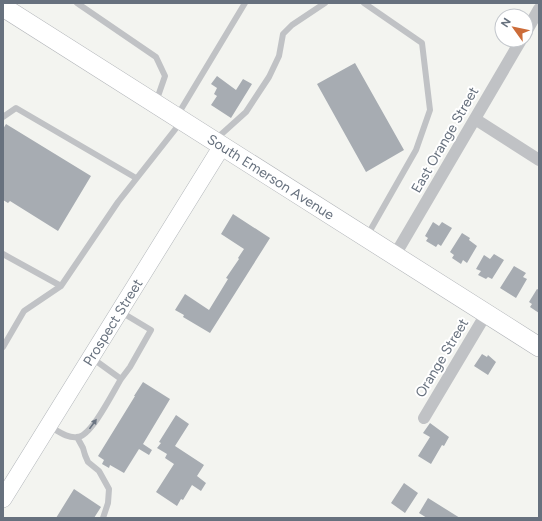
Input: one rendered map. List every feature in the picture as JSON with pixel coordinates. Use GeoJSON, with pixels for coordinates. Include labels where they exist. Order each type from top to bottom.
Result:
{"type":"FeatureCollection","features":[{"type":"Feature","properties":{"kind":"main road","name":"South Emerson Avenue"},"geometry":{"type":"LineString","coordinates":[[3,7],[539,347]]}},
{"type":"Feature","properties":{"kind":"main road","name":"Prospect Street"},"geometry":{"type":"LineString","coordinates":[[3,499],[120,312],[218,144]]}},
{"type":"Feature","properties":{"kind":"street"},"geometry":{"type":"LineString","coordinates":[[534,18],[539,9]]}},
{"type":"Feature","properties":{"kind":"street","name":"East Orange Street"},"geometry":{"type":"LineString","coordinates":[[394,255],[516,48]]}},
{"type":"Feature","properties":{"kind":"street"},"geometry":{"type":"LineString","coordinates":[[475,119],[539,160]]}},
{"type":"Feature","properties":{"kind":"street","name":"Orange Street"},"geometry":{"type":"LineString","coordinates":[[424,418],[486,314]]}},
{"type":"Feature","properties":{"kind":"lane"},"geometry":{"type":"LineString","coordinates":[[77,3],[156,57],[165,76],[156,104]]}},
{"type":"Feature","properties":{"kind":"lane"},"geometry":{"type":"LineString","coordinates":[[3,347],[24,311],[60,286],[118,202],[179,119],[245,3]]}},
{"type":"Feature","properties":{"kind":"lane"},"geometry":{"type":"LineString","coordinates":[[218,144],[246,112],[270,77],[279,56],[283,34],[292,25],[325,3]]}},
{"type":"Feature","properties":{"kind":"lane"},"geometry":{"type":"LineString","coordinates":[[364,3],[422,43],[430,110],[416,150],[366,238]]}},
{"type":"Feature","properties":{"kind":"lane"},"geometry":{"type":"LineString","coordinates":[[3,117],[16,108],[136,178]]}},
{"type":"Feature","properties":{"kind":"lane"},"geometry":{"type":"LineString","coordinates":[[3,254],[60,286]]}},
{"type":"Feature","properties":{"kind":"lane"},"geometry":{"type":"LineString","coordinates":[[48,426],[66,436],[77,438],[86,434],[101,413],[151,330],[120,312]]}},
{"type":"Feature","properties":{"kind":"lane"},"geometry":{"type":"LineString","coordinates":[[91,357],[121,379]]}},
{"type":"Feature","properties":{"kind":"lane"},"geometry":{"type":"LineString","coordinates":[[77,438],[83,448],[84,455],[88,462],[98,471],[109,489],[108,503],[103,518]]}},
{"type":"Feature","properties":{"kind":"building"},"geometry":{"type":"Polygon","coordinates":[[[355,63],[404,150],[366,172],[317,84],[355,63]]]}},
{"type":"Feature","properties":{"kind":"building"},"geometry":{"type":"Polygon","coordinates":[[[217,76],[236,90],[243,79],[252,84],[231,118],[211,105],[217,96],[214,94],[217,88],[211,84],[217,76]]]}},
{"type":"Feature","properties":{"kind":"building"},"geometry":{"type":"Polygon","coordinates":[[[6,124],[91,176],[58,231],[10,201],[8,203],[3,200],[3,129],[6,124]]]}},
{"type":"Feature","properties":{"kind":"building"},"geometry":{"type":"Polygon","coordinates":[[[233,214],[270,238],[210,333],[183,317],[184,315],[175,310],[185,294],[209,310],[228,279],[226,278],[244,249],[221,234],[233,214]]]}},
{"type":"Feature","properties":{"kind":"building"},"geometry":{"type":"Polygon","coordinates":[[[433,222],[439,226],[442,222],[452,228],[441,246],[438,244],[436,247],[426,241],[428,238],[425,236],[433,222]]]}},
{"type":"Feature","properties":{"kind":"building"},"geometry":{"type":"Polygon","coordinates":[[[462,233],[470,238],[469,240],[477,246],[467,263],[463,260],[461,264],[452,258],[454,255],[450,252],[462,233]]]}},
{"type":"Feature","properties":{"kind":"building"},"geometry":{"type":"Polygon","coordinates":[[[494,254],[504,260],[492,279],[488,277],[486,279],[478,275],[481,271],[476,269],[484,255],[490,259],[494,254]]]}},
{"type":"Feature","properties":{"kind":"building"},"geometry":{"type":"Polygon","coordinates":[[[514,266],[526,273],[523,277],[527,279],[516,298],[500,288],[514,266]]]}},
{"type":"Feature","properties":{"kind":"building"},"geometry":{"type":"Polygon","coordinates":[[[537,289],[539,290],[539,313],[530,307],[532,304],[529,302],[537,289]]]}},
{"type":"Feature","properties":{"kind":"building"},"geometry":{"type":"Polygon","coordinates":[[[482,354],[487,357],[488,355],[496,362],[488,375],[474,366],[482,354]]]}},
{"type":"Feature","properties":{"kind":"building"},"geometry":{"type":"Polygon","coordinates":[[[143,382],[170,399],[143,444],[152,450],[149,455],[139,449],[124,473],[110,465],[109,468],[102,464],[104,460],[98,456],[143,382]]]}},
{"type":"Feature","properties":{"kind":"building"},"geometry":{"type":"Polygon","coordinates":[[[176,415],[189,424],[175,446],[204,465],[197,476],[206,483],[201,491],[192,485],[183,500],[181,499],[177,506],[156,492],[174,464],[165,458],[167,454],[157,448],[161,443],[159,442],[176,415]]]}},
{"type":"Feature","properties":{"kind":"building"},"geometry":{"type":"Polygon","coordinates":[[[430,423],[449,437],[444,446],[442,445],[431,464],[418,456],[430,437],[423,433],[430,423]]]}},
{"type":"Feature","properties":{"kind":"building"},"geometry":{"type":"Polygon","coordinates":[[[404,483],[418,493],[405,513],[391,503],[404,483]]]}},
{"type":"Feature","properties":{"kind":"building"},"geometry":{"type":"Polygon","coordinates":[[[74,489],[101,507],[94,518],[56,518],[74,489]]]}},
{"type":"Feature","properties":{"kind":"building"},"geometry":{"type":"Polygon","coordinates":[[[428,498],[460,518],[427,518],[419,513],[428,498]]]}}]}
